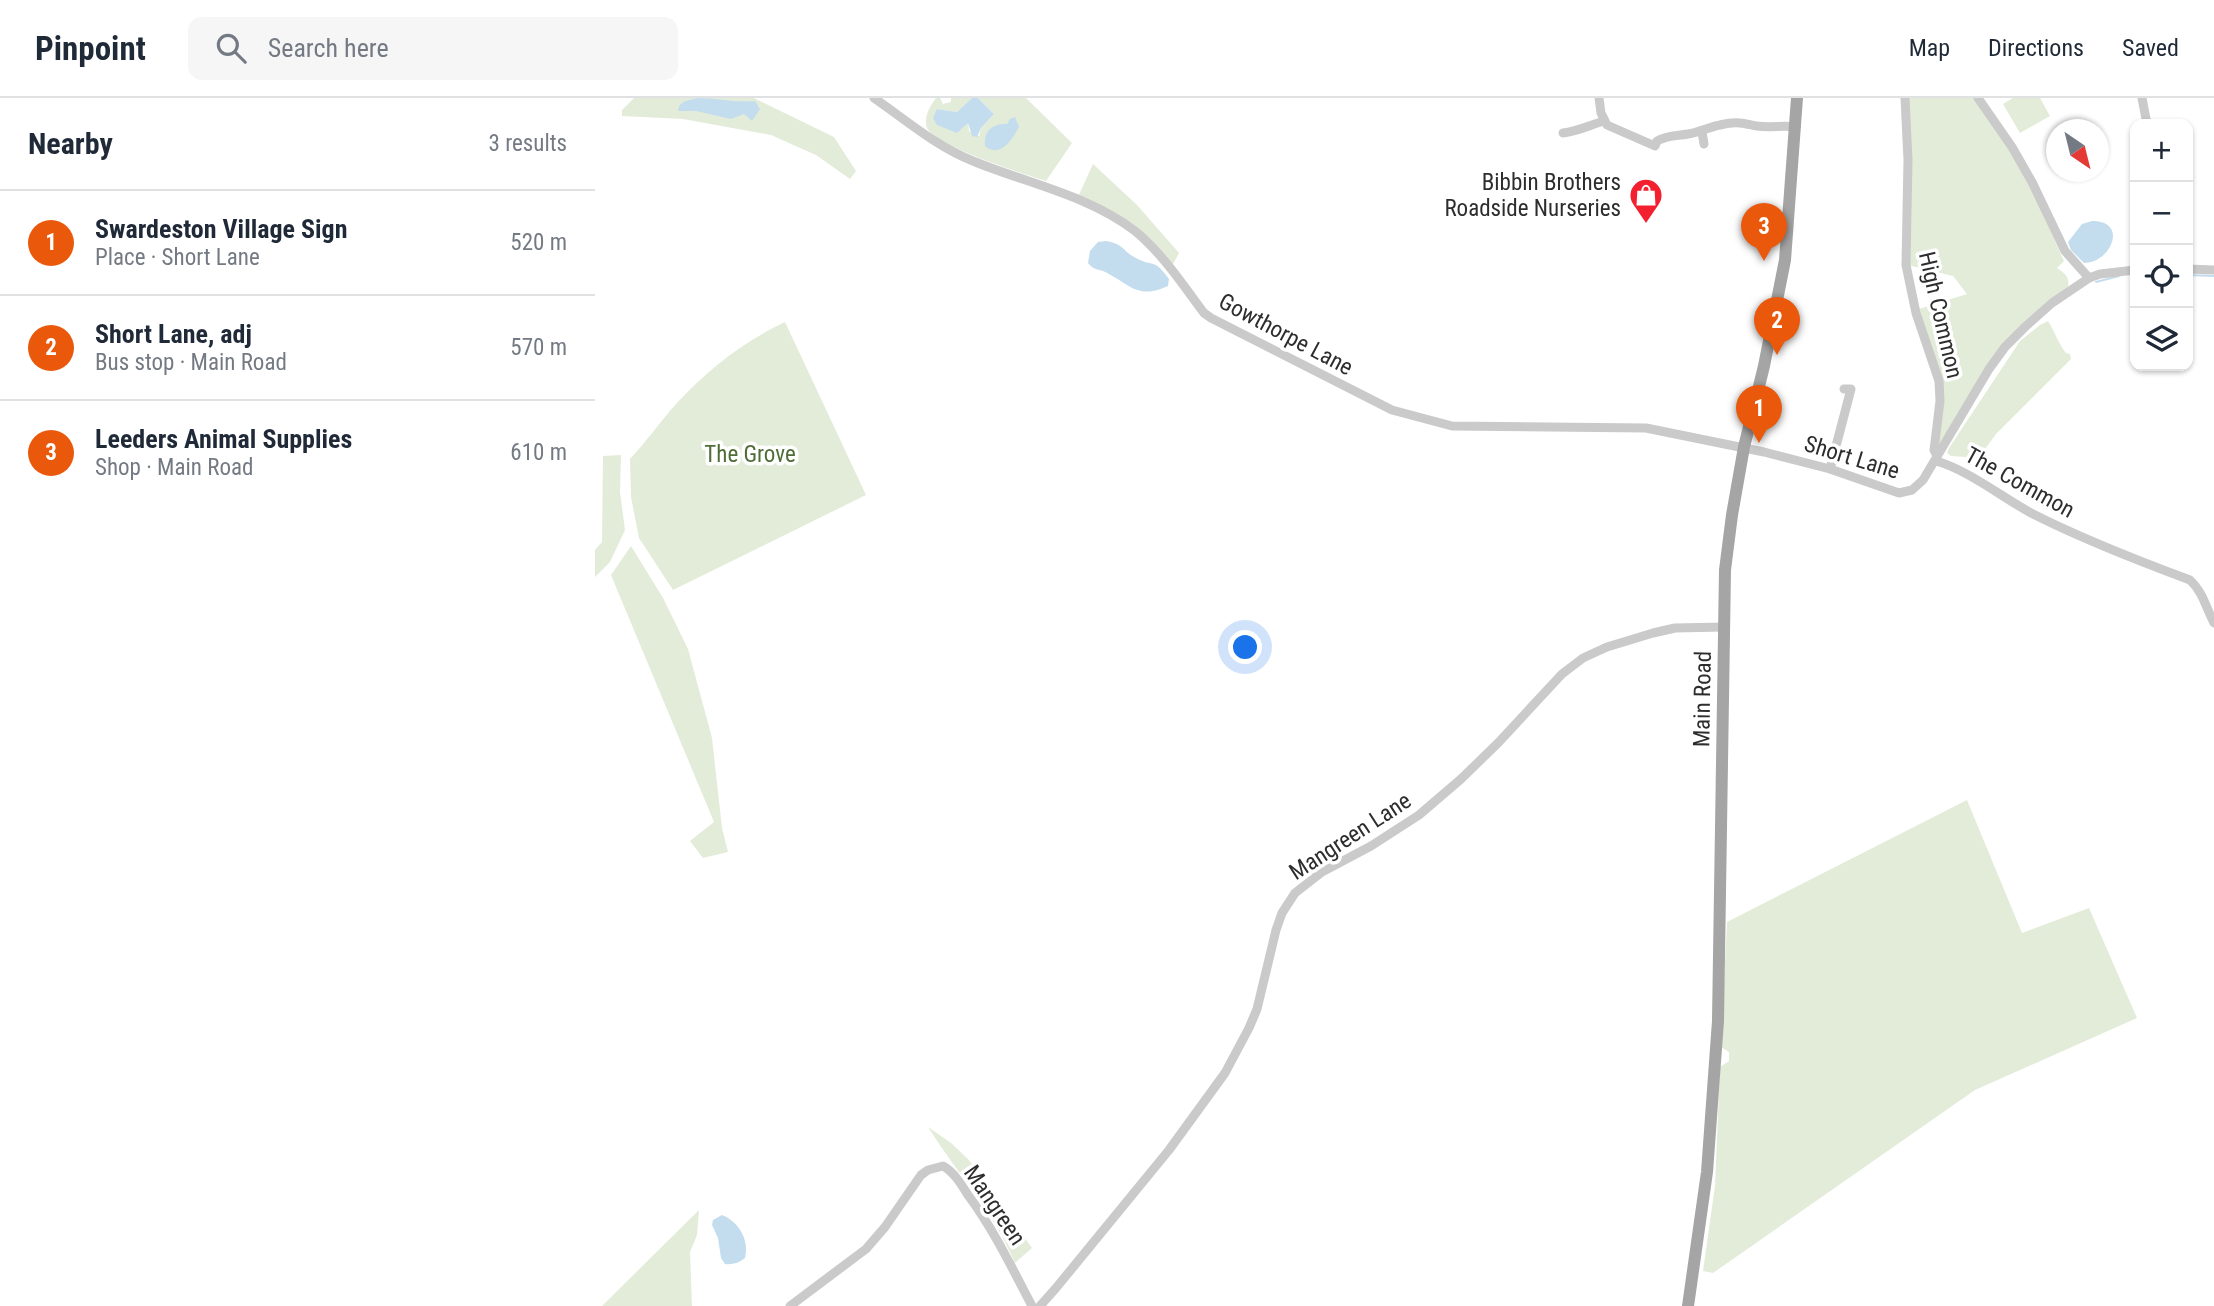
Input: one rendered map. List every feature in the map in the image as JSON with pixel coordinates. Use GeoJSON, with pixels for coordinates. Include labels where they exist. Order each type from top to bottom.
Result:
{"type":"FeatureCollection","features":[{"type":"Feature","properties":{"kind":"main road","name":"Main Road"},"geometry":{"type":"LineString","coordinates":[[1688,1306],[1707,1172],[1718,1021],[1725,570],[1744,447],[1782,278],[1797,98]]}},
{"type":"Feature","properties":{"kind":"street","name":"Gowthorpe Lane"},"geometry":{"type":"LineString","coordinates":[[874,98],[940,145],[959,155],[1115,217],[1150,244],[1204,313],[1211,318],[1392,410],[1452,426],[1646,429],[1744,447]]}},
{"type":"Feature","properties":{"kind":"street"},"geometry":{"type":"LineString","coordinates":[[1599,98],[1604,121],[1611,127],[1655,146],[1657,141],[1667,136],[1702,132],[1716,126],[1742,122],[1759,127],[1796,127]]}},
{"type":"Feature","properties":{"kind":"street","name":"High Common"},"geometry":{"type":"LineString","coordinates":[[1905,98],[1908,160],[1906,265],[1916,313],[1939,381],[1940,401],[1934,450],[1937,458]]}},
{"type":"Feature","properties":{"kind":"street"},"geometry":{"type":"LineString","coordinates":[[1978,98],[2012,147],[2032,182],[2065,251],[2089,278]]}},
{"type":"Feature","properties":{"kind":"street"},"geometry":{"type":"LineString","coordinates":[[2142,98],[2146,119]]}},
{"type":"Feature","properties":{"kind":"street"},"geometry":{"type":"LineString","coordinates":[[1563,133],[1604,121]]}},
{"type":"Feature","properties":{"kind":"street"},"geometry":{"type":"LineString","coordinates":[[1702,132],[1704,144]]}},
{"type":"Feature","properties":{"kind":"street"},"geometry":{"type":"LineString","coordinates":[[2193,269],[2214,270]]}},
{"type":"Feature","properties":{"kind":"street","name":"The Common"},"geometry":{"type":"LineString","coordinates":[[2130,271],[2089,278],[2052,303],[2005,347],[1937,458],[2017,505],[2078,536],[2190,580],[2202,593],[2204,605],[2214,623]]}},
{"type":"Feature","properties":{"kind":"street"},"geometry":{"type":"LineString","coordinates":[[1830,469],[1851,388]]}},
{"type":"Feature","properties":{"kind":"street","name":"Short Lane"},"geometry":{"type":"LineString","coordinates":[[1744,447],[1830,469],[1903,493],[1917,487],[1937,458]]}},
{"type":"Feature","properties":{"kind":"street","name":"Mangreen Lane"},"geometry":{"type":"LineString","coordinates":[[1040,1306],[1169,1150],[1225,1073],[1253,1018],[1276,930],[1282,913],[1296,893],[1322,872],[1371,846],[1419,815],[1489,752],[1562,674],[1583,659],[1607,647],[1675,628],[1724,627]]}},
{"type":"Feature","properties":{"kind":"street","name":"Mangreen"},"geometry":{"type":"LineString","coordinates":[[790,1306],[866,1250],[921,1175],[943,1166],[950,1170],[959,1182],[1001,1244],[1032,1306]]}},
{"type":"Feature","properties":{"kind":"green space"},"geometry":{"type":"Polygon","coordinates":[[[634,98],[754,98],[834,137],[856,171],[850,179],[816,155],[771,135],[683,119],[622,116],[622,110],[634,98]]]}},
{"type":"Feature","properties":{"kind":"green space"},"geometry":{"type":"Polygon","coordinates":[[[936,98],[940,98],[943,104],[951,102],[951,98],[972,98],[957,112],[937,109],[957,133],[968,122],[969,131],[979,136],[981,128],[994,114],[978,98],[1026,98],[1072,143],[1046,181],[981,159],[934,135],[927,128],[926,120],[936,98]]]}},
{"type":"Feature","properties":{"kind":"green space"},"geometry":{"type":"Polygon","coordinates":[[[1909,98],[1975,98],[2029,183],[2064,261],[2057,268],[2068,279],[2068,288],[2023,325],[1938,449],[1942,400],[1919,309],[1967,294],[1953,276],[1908,265],[1909,98]]]}},
{"type":"Feature","properties":{"kind":"green space"},"geometry":{"type":"Polygon","coordinates":[[[2013,98],[2040,98],[2050,116],[2020,133],[2003,104],[2013,98]]]}},
{"type":"Feature","properties":{"kind":"green space"},"geometry":{"type":"Polygon","coordinates":[[[1093,164],[1137,205],[1179,253],[1172,266],[1152,242],[1078,197],[1093,164]]]}},
{"type":"Feature","properties":{"kind":"green space"},"geometry":{"type":"Polygon","coordinates":[[[2048,321],[2071,359],[1996,434],[1982,453],[1966,457],[1951,456],[1947,453],[1949,448],[2020,341],[2048,321]]]}},
{"type":"Feature","properties":{"kind":"green space","name":"The Grove"},"geometry":{"type":"Polygon","coordinates":[[[785,322],[866,495],[673,590],[639,538],[631,497],[630,459],[700,380],[740,348],[785,322]]]}},
{"type":"Feature","properties":{"kind":"green space"},"geometry":{"type":"Polygon","coordinates":[[[621,455],[620,492],[625,530],[610,562],[595,577],[595,550],[602,542],[603,456],[621,455]]]}},
{"type":"Feature","properties":{"kind":"green space"},"geometry":{"type":"Polygon","coordinates":[[[631,546],[663,598],[688,649],[712,738],[722,828],[728,852],[703,858],[690,841],[714,822],[611,575],[631,546]]]}},
{"type":"Feature","properties":{"kind":"green space"},"geometry":{"type":"Polygon","coordinates":[[[1967,800],[2022,933],[2089,908],[2137,1018],[1975,1090],[1713,1273],[1703,1271],[1715,1186],[1720,1067],[1729,1061],[1729,1052],[1721,1047],[1727,922],[1967,800]]]}},
{"type":"Feature","properties":{"kind":"green space"},"geometry":{"type":"Polygon","coordinates":[[[928,1127],[969,1160],[1032,1248],[1015,1263],[997,1227],[928,1127]]]}},
{"type":"Feature","properties":{"kind":"green space"},"geometry":{"type":"Polygon","coordinates":[[[699,1210],[697,1235],[690,1252],[692,1306],[602,1306],[699,1210]]]}},
{"type":"Feature","properties":{"kind":"water"},"geometry":{"type":"Polygon","coordinates":[[[697,98],[755,101],[760,109],[752,121],[744,114],[731,119],[696,111],[678,111],[682,103],[697,98]]]}},
{"type":"Feature","properties":{"kind":"water"},"geometry":{"type":"Polygon","coordinates":[[[972,98],[978,98],[994,114],[981,128],[977,137],[972,136],[968,123],[957,133],[937,125],[933,118],[937,109],[957,112],[972,98]]]}},
{"type":"Feature","properties":{"kind":"water"},"geometry":{"type":"Polygon","coordinates":[[[1015,117],[1019,127],[1005,146],[996,150],[985,146],[990,129],[1007,124],[1015,117]]]}},
{"type":"Feature","properties":{"kind":"water"},"geometry":{"type":"Polygon","coordinates":[[[2092,221],[2103,223],[2110,228],[2113,234],[2112,242],[2102,256],[2084,263],[2071,250],[2068,242],[2082,224],[2092,221]]]}},
{"type":"Feature","properties":{"kind":"water"},"geometry":{"type":"Polygon","coordinates":[[[1098,242],[1117,244],[1142,261],[1156,265],[1169,279],[1168,286],[1148,292],[1140,291],[1091,266],[1088,263],[1090,251],[1098,242]]]}},
{"type":"Feature","properties":{"kind":"water"},"geometry":{"type":"Polygon","coordinates":[[[722,1215],[738,1226],[746,1245],[745,1258],[735,1263],[725,1264],[721,1258],[718,1238],[712,1225],[713,1220],[722,1215]]]}},
{"type":"Feature","properties":{"kind":"waterway"},"geometry":{"type":"LineString","coordinates":[[2193,275],[2214,276]]}},
{"type":"Feature","properties":{"kind":"waterway"},"geometry":{"type":"LineString","coordinates":[[2096,282],[2119,276]]}},
{"type":"Feature","properties":{"kind":"place","name":"Bibbin Brothers Roadside Nurseries"},"geometry":{"type":"Point","coordinates":[1646,225]}},
{"type":"Feature","properties":{"kind":"place","name":"Leeders Animal Supplies"},"geometry":{"type":"Point","coordinates":[1764,261]}},
{"type":"Feature","properties":{"kind":"place","name":"Short Lane, adj"},"geometry":{"type":"Point","coordinates":[1777,355]}},
{"type":"Feature","properties":{"kind":"place","name":"Swardeston Village Sign"},"geometry":{"type":"Point","coordinates":[1759,443]}}]}
